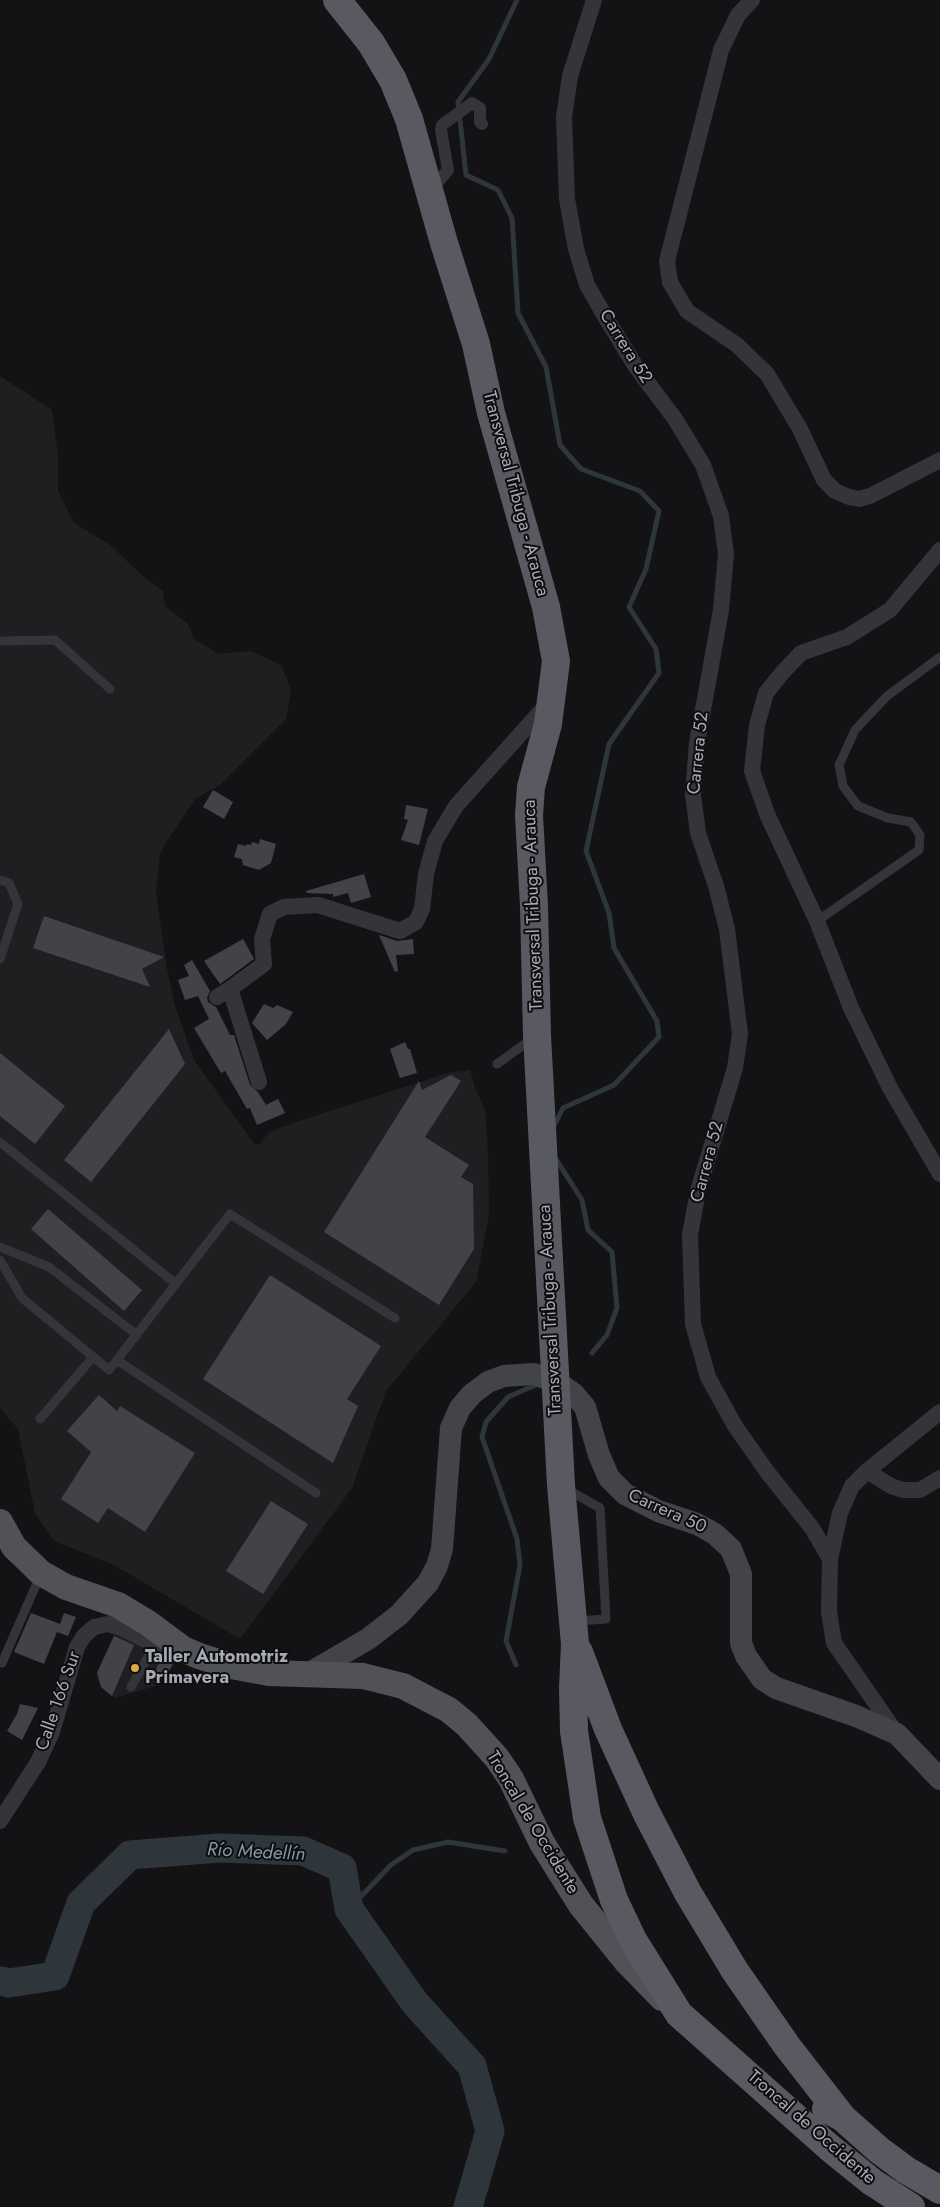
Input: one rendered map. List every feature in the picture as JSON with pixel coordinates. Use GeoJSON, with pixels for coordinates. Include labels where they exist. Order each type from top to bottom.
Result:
{"type":"FeatureCollection","features":[{"type":"Feature","properties":{"kind":"highway","name":"Transversal Tribuga - Arauca"},"geometry":{"type":"LineString","coordinates":[[337,0],[371,43],[392,80],[409,119],[444,243],[476,344],[491,413],[546,607],[556,661],[554,691],[548,724],[531,788],[529,815],[534,906],[537,1035],[561,1485],[574,1633],[574,1732],[579,1775],[590,1826],[614,1900],[633,1940],[679,2014]]}},
{"type":"Feature","properties":{"kind":"highway","name":"Transversal Tribuga - Arauca"},"geometry":{"type":"LineString","coordinates":[[574,1633],[612,1738],[646,1812],[688,1893],[756,2001],[787,2046],[843,2118]]}},
{"type":"Feature","properties":{"kind":"highway","name":"Troncal de Occidente"},"geometry":{"type":"LineString","coordinates":[[679,2014],[736,2062],[830,2148],[872,2182],[911,2207]]}},
{"type":"Feature","properties":{"kind":"highway","name":"Troncal de Occidente"},"geometry":{"type":"LineString","coordinates":[[736,2062],[843,2118],[879,2150],[940,2190]]}},
{"type":"Feature","properties":{"kind":"main road","name":"Carrera 50"},"geometry":{"type":"LineString","coordinates":[[306,1675],[368,1639],[399,1615],[428,1583],[437,1566],[445,1530],[446,1481],[451,1428],[460,1408],[472,1394],[488,1382],[519,1373],[534,1374],[557,1382],[574,1394],[585,1407],[599,1455],[610,1478],[625,1494],[658,1511],[697,1524],[715,1534],[731,1549],[741,1574],[741,1642],[746,1656],[762,1679],[776,1688],[856,1716],[897,1734],[940,1780]]}},
{"type":"Feature","properties":{"kind":"main road","name":"Troncal de Occidente"},"geometry":{"type":"LineString","coordinates":[[2,1529],[28,1562],[41,1573],[66,1588],[118,1605],[148,1623],[183,1649],[199,1656],[231,1666],[269,1673],[362,1676],[387,1681],[432,1700],[467,1725],[497,1758],[511,1779],[542,1842],[581,1905],[627,1962],[679,2014]]}},
{"type":"Feature","properties":{"kind":"street","name":"Carrera 52"},"geometry":{"type":"LineString","coordinates":[[594,0],[570,76],[564,117],[567,199],[576,249],[587,285],[606,318],[636,367],[675,419],[703,464],[721,516],[726,554],[721,610],[698,743],[693,795],[698,833],[716,886],[727,929],[736,989],[740,1034],[736,1068],[698,1191],[690,1235],[693,1324],[708,1377],[735,1426],[768,1473],[812,1528],[830,1559]]}},
{"type":"Feature","properties":{"kind":"street"},"geometry":{"type":"LineString","coordinates":[[752,0],[738,15],[721,50],[667,261],[670,282],[687,311],[737,345],[766,374],[800,429],[824,480],[835,491],[859,499],[870,496],[940,460]]}},
{"type":"Feature","properties":{"kind":"street"},"geometry":{"type":"LineString","coordinates":[[430,192],[448,170],[441,130],[442,124],[468,105],[476,104],[480,108],[480,122],[482,124]]}},
{"type":"Feature","properties":{"kind":"street"},"geometry":{"type":"LineString","coordinates":[[940,550],[890,610],[847,637],[801,653],[766,693],[757,725],[752,771],[767,814],[816,921],[851,1008],[890,1088],[940,1174]]}},
{"type":"Feature","properties":{"kind":"street"},"geometry":{"type":"LineString","coordinates":[[259,1082],[223,993],[264,964],[262,939],[270,914],[284,907],[318,905],[400,931],[416,922],[422,909],[426,874],[435,841],[456,806],[551,700]]}},
{"type":"Feature","properties":{"kind":"street"},"geometry":{"type":"LineString","coordinates":[[897,1734],[834,1643],[829,1612],[830,1559],[845,1499],[852,1486],[867,1471],[940,1412]]}},
{"type":"Feature","properties":{"kind":"street"},"geometry":{"type":"LineString","coordinates":[[867,1471],[891,1486],[903,1490],[920,1490],[940,1478]]}},
{"type":"Feature","properties":{"kind":"street","name":"Calle 166 Sur"},"geometry":{"type":"LineString","coordinates":[[0,1821],[42,1755],[52,1732],[77,1647],[84,1636],[94,1627],[108,1624],[122,1628],[170,1653],[199,1656]]}},
{"type":"Feature","properties":{"kind":"lane"},"geometry":{"type":"LineString","coordinates":[[0,641],[55,640],[110,689]]}},
{"type":"Feature","properties":{"kind":"lane"},"geometry":{"type":"LineString","coordinates":[[816,921],[919,850],[920,835],[911,822],[888,818],[858,806],[843,786],[839,765],[855,730],[887,696],[940,657]]}},
{"type":"Feature","properties":{"kind":"lane"},"geometry":{"type":"LineString","coordinates":[[0,880],[9,883],[18,904],[0,959]]}},
{"type":"Feature","properties":{"kind":"lane"},"geometry":{"type":"LineString","coordinates":[[496,1064],[537,1035]]}},
{"type":"Feature","properties":{"kind":"lane"},"geometry":{"type":"LineString","coordinates":[[0,1142],[176,1284]]}},
{"type":"Feature","properties":{"kind":"lane"},"geometry":{"type":"LineString","coordinates":[[0,1260],[22,1298],[109,1370],[230,1214],[395,1318]]}},
{"type":"Feature","properties":{"kind":"lane"},"geometry":{"type":"LineString","coordinates":[[0,1247],[48,1267],[137,1334]]}},
{"type":"Feature","properties":{"kind":"lane"},"geometry":{"type":"LineString","coordinates":[[40,1419],[93,1357]]}},
{"type":"Feature","properties":{"kind":"lane"},"geometry":{"type":"LineString","coordinates":[[117,1360],[316,1493]]}},
{"type":"Feature","properties":{"kind":"lane"},"geometry":{"type":"LineString","coordinates":[[561,1485],[600,1508],[606,1619],[574,1633]]}},
{"type":"Feature","properties":{"kind":"lane"},"geometry":{"type":"LineString","coordinates":[[0,1662],[2,1663],[41,1573]]}},
{"type":"Feature","properties":{"kind":"lane"},"geometry":{"type":"LineString","coordinates":[[131,1687],[154,1646]]}},
{"type":"Feature","properties":{"kind":"shaded area"},"geometry":{"type":"Polygon","coordinates":[[[0,376],[52,410],[58,455],[58,491],[74,523],[110,545],[146,579],[163,591],[165,606],[188,624],[193,638],[218,654],[251,651],[281,665],[291,690],[286,719],[220,785],[195,799],[163,847],[160,855],[156,892],[167,970],[175,1006],[194,1060],[255,1145],[261,1143],[268,1133],[293,1123],[448,1073],[470,1070],[475,1088],[485,1110],[489,1215],[476,1282],[386,1391],[352,1488],[240,1639],[114,1565],[54,1541],[35,1513],[18,1429],[0,1408],[0,376]]]}},
{"type":"Feature","properties":{"kind":"shaded area","name":"Taller Automotriz Primavera"},"geometry":{"type":"Polygon","coordinates":[[[115,1633],[173,1664],[159,1685],[115,1698],[101,1687],[97,1672],[115,1633]]]}},
{"type":"Feature","properties":{"kind":"building"},"geometry":{"type":"Polygon","coordinates":[[[213,790],[233,802],[224,819],[203,807],[213,790]]]}},
{"type":"Feature","properties":{"kind":"building"},"geometry":{"type":"Polygon","coordinates":[[[406,805],[428,809],[419,845],[401,840],[408,820],[404,819],[406,805]]]}},
{"type":"Feature","properties":{"kind":"building"},"geometry":{"type":"Polygon","coordinates":[[[260,839],[276,844],[271,863],[259,870],[243,865],[242,859],[234,857],[238,844],[246,846],[247,844],[251,845],[252,842],[259,844],[260,839]]]}},
{"type":"Feature","properties":{"kind":"building"},"geometry":{"type":"Polygon","coordinates":[[[364,874],[371,897],[351,903],[348,893],[333,897],[333,894],[307,893],[306,891],[364,874]]]}},
{"type":"Feature","properties":{"kind":"building"},"geometry":{"type":"Polygon","coordinates":[[[44,916],[164,957],[142,969],[150,987],[33,948],[44,916]]]}},
{"type":"Feature","properties":{"kind":"building"},"geometry":{"type":"Polygon","coordinates":[[[379,935],[397,941],[413,939],[414,954],[396,955],[398,971],[395,972],[379,935]]]}},
{"type":"Feature","properties":{"kind":"building"},"geometry":{"type":"Polygon","coordinates":[[[243,939],[254,959],[220,984],[204,961],[243,939]]]}},
{"type":"Feature","properties":{"kind":"building"},"geometry":{"type":"Polygon","coordinates":[[[192,960],[210,991],[207,997],[208,1002],[216,1007],[230,1035],[234,1035],[250,1085],[258,1092],[266,1105],[278,1099],[285,1113],[257,1125],[250,1108],[247,1109],[225,1071],[221,1073],[194,1028],[209,1019],[198,996],[185,1000],[178,980],[189,976],[184,965],[192,960]]]}},
{"type":"Feature","properties":{"kind":"building"},"geometry":{"type":"Polygon","coordinates":[[[264,1004],[273,1008],[277,1005],[293,1012],[286,1024],[267,1040],[252,1023],[264,1004]]]}},
{"type":"Feature","properties":{"kind":"building"},"geometry":{"type":"Polygon","coordinates":[[[169,1029],[185,1064],[91,1182],[64,1160],[169,1029]]]}},
{"type":"Feature","properties":{"kind":"building"},"geometry":{"type":"Polygon","coordinates":[[[405,1042],[408,1049],[410,1049],[417,1073],[400,1078],[390,1049],[405,1042]]]}},
{"type":"Feature","properties":{"kind":"building"},"geometry":{"type":"Polygon","coordinates":[[[0,1053],[65,1106],[35,1144],[0,1116],[0,1053]]]}},
{"type":"Feature","properties":{"kind":"building"},"geometry":{"type":"Polygon","coordinates":[[[451,1075],[461,1081],[425,1137],[469,1165],[461,1177],[473,1184],[474,1249],[439,1305],[324,1232],[419,1081],[422,1090],[451,1075]]]}},
{"type":"Feature","properties":{"kind":"building"},"geometry":{"type":"Polygon","coordinates":[[[48,1209],[142,1290],[124,1311],[31,1229],[48,1209]]]}},
{"type":"Feature","properties":{"kind":"building"},"geometry":{"type":"Polygon","coordinates":[[[270,1275],[381,1346],[347,1399],[358,1406],[333,1463],[203,1379],[270,1275]]]}},
{"type":"Feature","properties":{"kind":"building"},"geometry":{"type":"Polygon","coordinates":[[[99,1395],[117,1411],[120,1406],[195,1453],[145,1532],[108,1508],[98,1523],[61,1499],[91,1452],[67,1431],[99,1395]]]}},
{"type":"Feature","properties":{"kind":"building"},"geometry":{"type":"Polygon","coordinates":[[[271,1501],[308,1524],[263,1594],[226,1571],[271,1501]]]}},
{"type":"Feature","properties":{"kind":"building"},"geometry":{"type":"Polygon","coordinates":[[[31,1613],[60,1624],[64,1613],[76,1617],[68,1636],[57,1632],[44,1664],[14,1652],[31,1613]]]}},
{"type":"Feature","properties":{"kind":"building"},"geometry":{"type":"Polygon","coordinates":[[[114,1636],[134,1645],[112,1696],[101,1687],[97,1673],[114,1636]]]}},
{"type":"Feature","properties":{"kind":"building"},"geometry":{"type":"Polygon","coordinates":[[[161,1659],[173,1664],[166,1677],[155,1671],[161,1659]]]}},
{"type":"Feature","properties":{"kind":"building"},"geometry":{"type":"Polygon","coordinates":[[[20,1704],[38,1708],[22,1740],[7,1731],[17,1714],[20,1704]]]}},
{"type":"Feature","properties":{"kind":"waterway"},"geometry":{"type":"LineString","coordinates":[[517,0],[489,59],[458,102],[466,175],[498,190],[512,218],[518,313],[546,367],[560,445],[581,469],[640,491],[659,511],[646,569],[629,607],[656,649],[659,673],[609,744],[586,851],[609,913],[614,948],[657,1021],[659,1037],[614,1085],[563,1108],[553,1128]]}},
{"type":"Feature","properties":{"kind":"waterway"},"geometry":{"type":"LineString","coordinates":[[554,1156],[582,1200],[588,1230],[612,1252],[617,1308],[607,1335],[592,1353]]}},
{"type":"Feature","properties":{"kind":"waterway"},"geometry":{"type":"LineString","coordinates":[[516,1665],[506,1641],[520,1565],[517,1539],[482,1437],[486,1422],[508,1397],[538,1384]]}},
{"type":"Feature","properties":{"kind":"waterway"},"geometry":{"type":"LineString","coordinates":[[349,1909],[391,1865],[413,1850],[448,1842],[505,1851]]}},
{"type":"Feature","properties":{"kind":"waterway","name":"Río Medellín"},"geometry":{"type":"LineString","coordinates":[[0,1981],[9,1983],[55,1976],[81,1903],[130,1855],[219,1848],[303,1851],[342,1868],[349,1909],[415,2003],[472,2066],[490,2131],[468,2207]]}},
{"type":"Feature","properties":{"kind":"place","name":"Taller Automotriz Primavera"},"geometry":{"type":"Point","coordinates":[135,1668]}}]}
